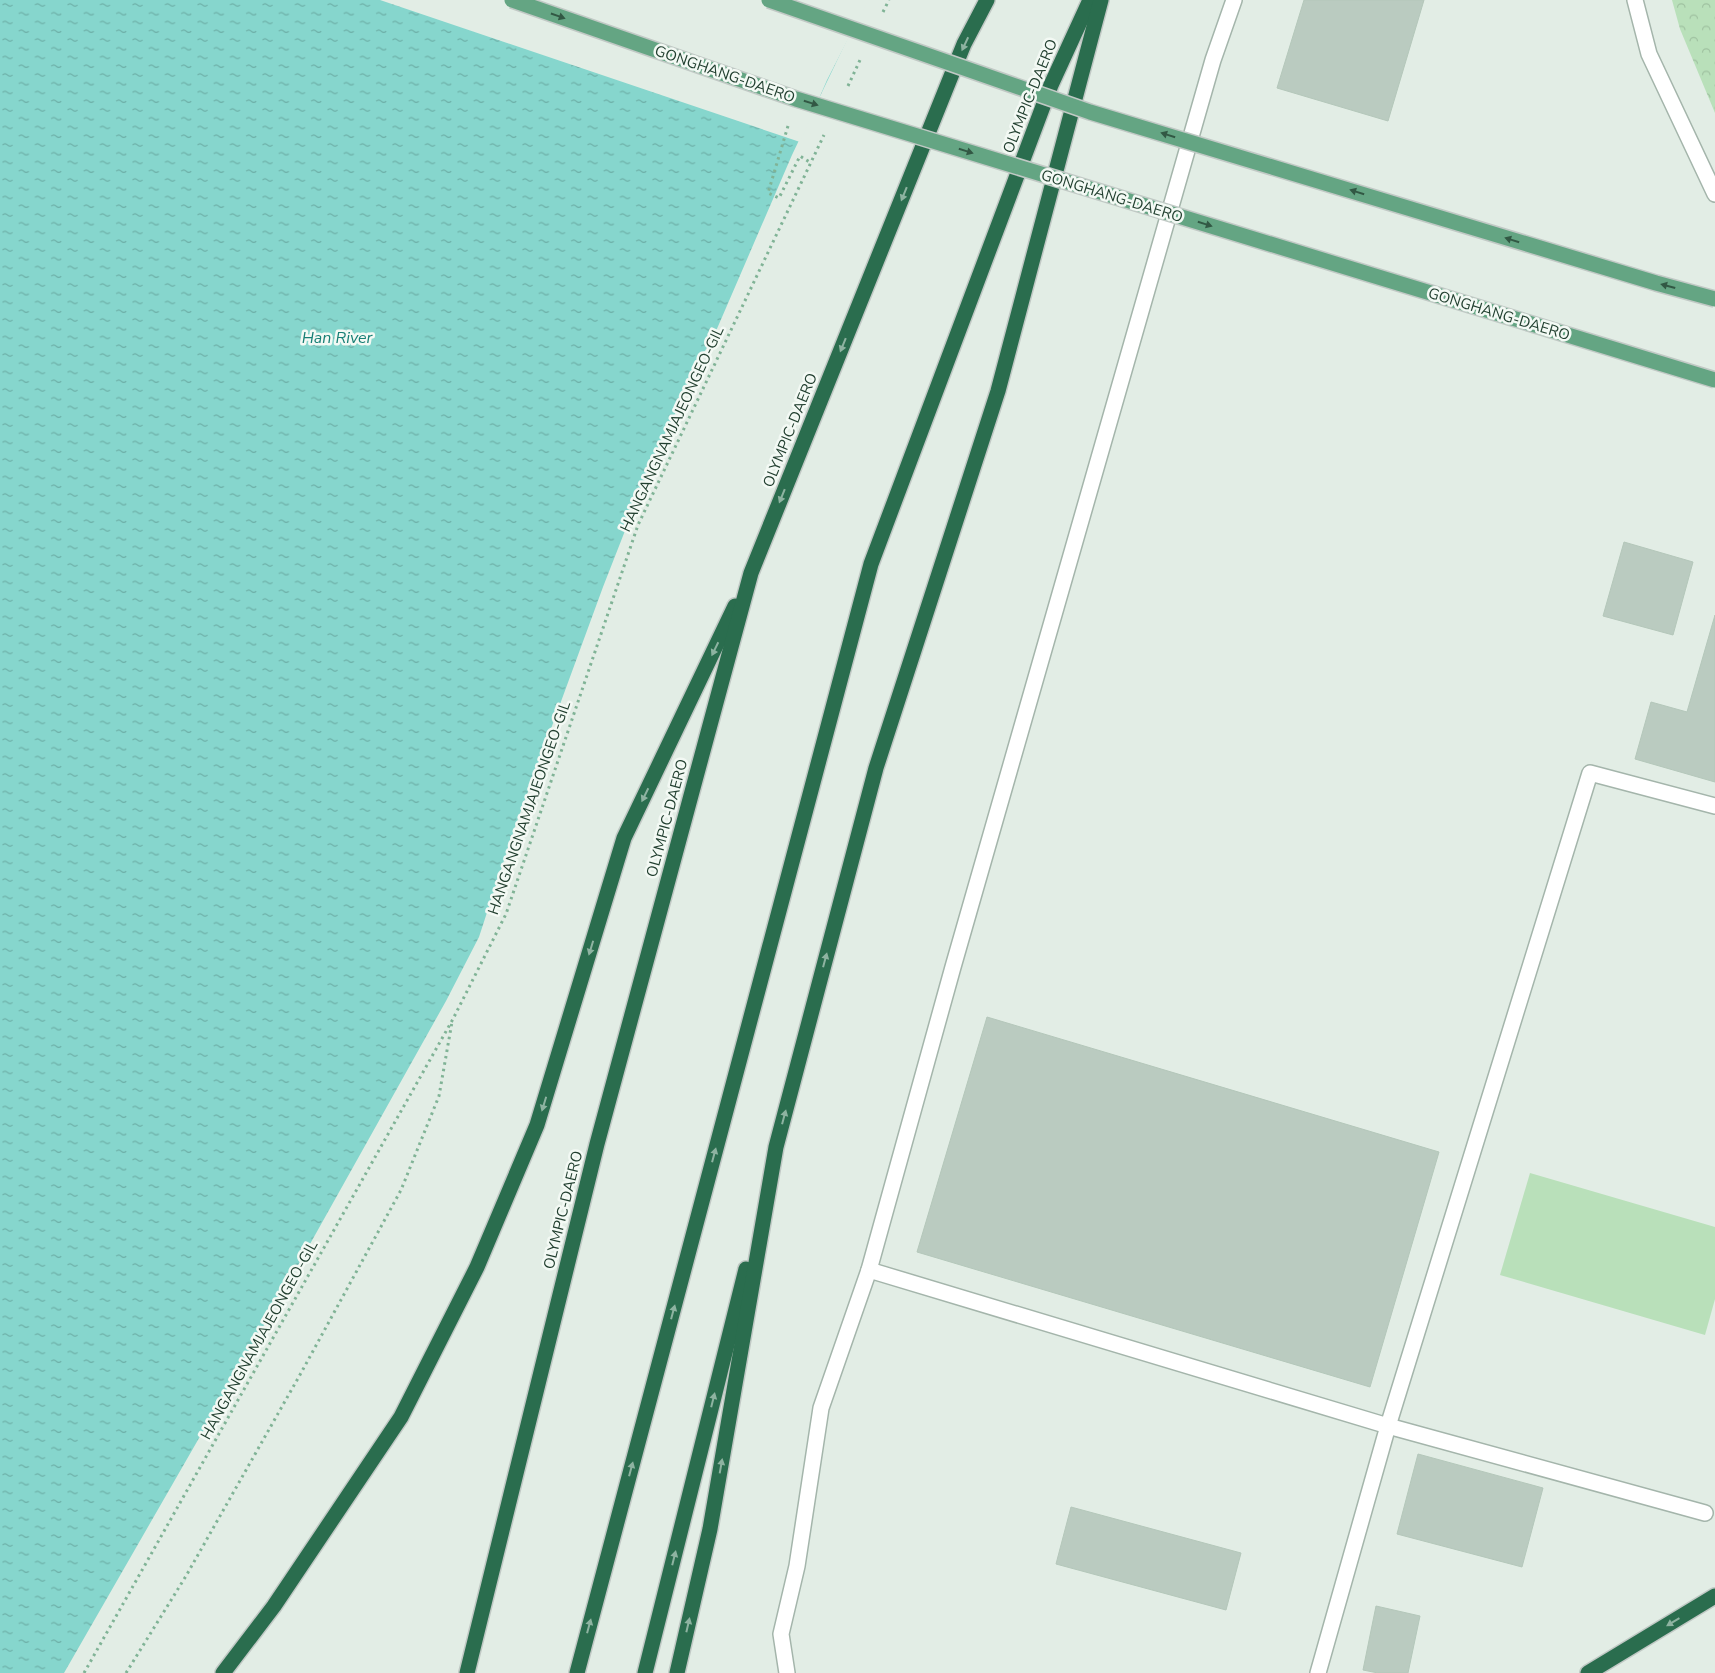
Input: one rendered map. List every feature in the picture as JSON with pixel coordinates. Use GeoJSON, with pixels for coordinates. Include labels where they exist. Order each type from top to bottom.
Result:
{"type":"FeatureCollection","features":[{"type":"Feature","properties":{"kind":"highway","name":"OLYMPIC-DAERO"},"geometry":{"type":"LineString","coordinates":[[467,1673],[597,1144],[751,573],[964,44],[987,0]]}},
{"type":"Feature","properties":{"kind":"highway","name":"OLYMPIC-DAERO"},"geometry":{"type":"LineString","coordinates":[[577,1673],[871,564],[1051,84],[1090,0]]}},
{"type":"Feature","properties":{"kind":"highway"},"geometry":{"type":"LineString","coordinates":[[645,1673],[776,1148],[876,768],[998,391],[1101,0]]}},
{"type":"Feature","properties":{"kind":"highway"},"geometry":{"type":"LineString","coordinates":[[222,1673],[274,1606],[401,1417],[476,1267],[537,1126],[624,838],[751,573]]}},
{"type":"Feature","properties":{"kind":"highway"},"geometry":{"type":"LineString","coordinates":[[677,1673],[710,1529],[776,1148]]}},
{"type":"Feature","properties":{"kind":"highway"},"geometry":{"type":"LineString","coordinates":[[1588,1673],[1715,1596]]}},
{"type":"Feature","properties":{"kind":"main road","name":"GONGHANG-DAERO"},"geometry":{"type":"LineString","coordinates":[[512,0],[796,99],[1715,380]]}},
{"type":"Feature","properties":{"kind":"main road"},"geometry":{"type":"LineString","coordinates":[[768,0],[1090,112],[1637,278],[1715,299]]}},
{"type":"Feature","properties":{"kind":"lane"},"geometry":{"type":"LineString","coordinates":[[787,1673],[781,1634],[797,1566],[821,1408],[869,1270],[953,967],[1213,60],[1234,0]]}},
{"type":"Feature","properties":{"kind":"lane"},"geometry":{"type":"LineString","coordinates":[[1635,0],[1649,54],[1715,194]]}},
{"type":"Feature","properties":{"kind":"lane"},"geometry":{"type":"LineString","coordinates":[[1318,1673],[1388,1426],[1590,773],[1715,806]]}},
{"type":"Feature","properties":{"kind":"lane"},"geometry":{"type":"LineString","coordinates":[[869,1270],[1388,1426],[1705,1513]]}},
{"type":"Feature","properties":{"kind":"path"},"geometry":{"type":"LineString","coordinates":[[881,16],[889,0]]}},
{"type":"Feature","properties":{"kind":"path"},"geometry":{"type":"LineString","coordinates":[[844,94],[860,60]]}},
{"type":"Feature","properties":{"kind":"path"},"geometry":{"type":"LineString","coordinates":[[796,99],[768,193],[779,198],[800,156],[811,163]]}},
{"type":"Feature","properties":{"kind":"path","name":"HANGANGNAMJAJEONGEO-GIL"},"geometry":{"type":"LineString","coordinates":[[84,1673],[453,1019],[506,914],[638,525],[827,129]]}},
{"type":"Feature","properties":{"kind":"path","name":"HANGANGNAMJAJEONGEO-GIL"},"geometry":{"type":"LineString","coordinates":[[126,1673],[190,1568],[301,1373],[401,1190],[439,1096],[453,1019]]}},
{"type":"Feature","properties":{"kind":"green space"},"geometry":{"type":"Polygon","coordinates":[[[1672,0],[1715,0],[1715,113],[1680,29],[1672,0]]]}},
{"type":"Feature","properties":{"kind":"green space"},"geometry":{"type":"Polygon","coordinates":[[[1530,1173],[1715,1227],[1715,1299],[1705,1335],[1500,1275],[1530,1173]]]}},
{"type":"Feature","properties":{"kind":"water","name":"Han River"},"geometry":{"type":"Polygon","coordinates":[[[0,0],[866,0],[792,155],[713,338],[698,362],[680,404],[657,449],[603,587],[515,827],[479,937],[446,1001],[291,1278],[64,1673],[0,1673],[0,0]]]}},
{"type":"Feature","properties":{"kind":"pier"},"geometry":{"type":"Polygon","coordinates":[[[380,0],[868,0],[827,80],[800,142],[380,0]]]}},
{"type":"Feature","properties":{"kind":"building"},"geometry":{"type":"Polygon","coordinates":[[[1304,0],[1424,0],[1388,121],[1277,88],[1304,0]]]}},
{"type":"Feature","properties":{"kind":"building"},"geometry":{"type":"Polygon","coordinates":[[[1624,542],[1693,562],[1673,635],[1603,616],[1624,542]]]}},
{"type":"Feature","properties":{"kind":"building"},"geometry":{"type":"Polygon","coordinates":[[[1715,615],[1715,782],[1635,759],[1651,702],[1687,712],[1715,615]]]}},
{"type":"Feature","properties":{"kind":"building"},"geometry":{"type":"Polygon","coordinates":[[[987,1017],[1439,1152],[1370,1387],[917,1252],[987,1017]]]}},
{"type":"Feature","properties":{"kind":"building"},"geometry":{"type":"Polygon","coordinates":[[[1418,1454],[1543,1488],[1522,1567],[1397,1534],[1418,1454]]]}},
{"type":"Feature","properties":{"kind":"building"},"geometry":{"type":"Polygon","coordinates":[[[1071,1507],[1241,1553],[1226,1610],[1056,1564],[1071,1507]]]}},
{"type":"Feature","properties":{"kind":"building"},"geometry":{"type":"Polygon","coordinates":[[[1376,1606],[1420,1616],[1408,1673],[1378,1673],[1363,1670],[1376,1606]]]}}]}
